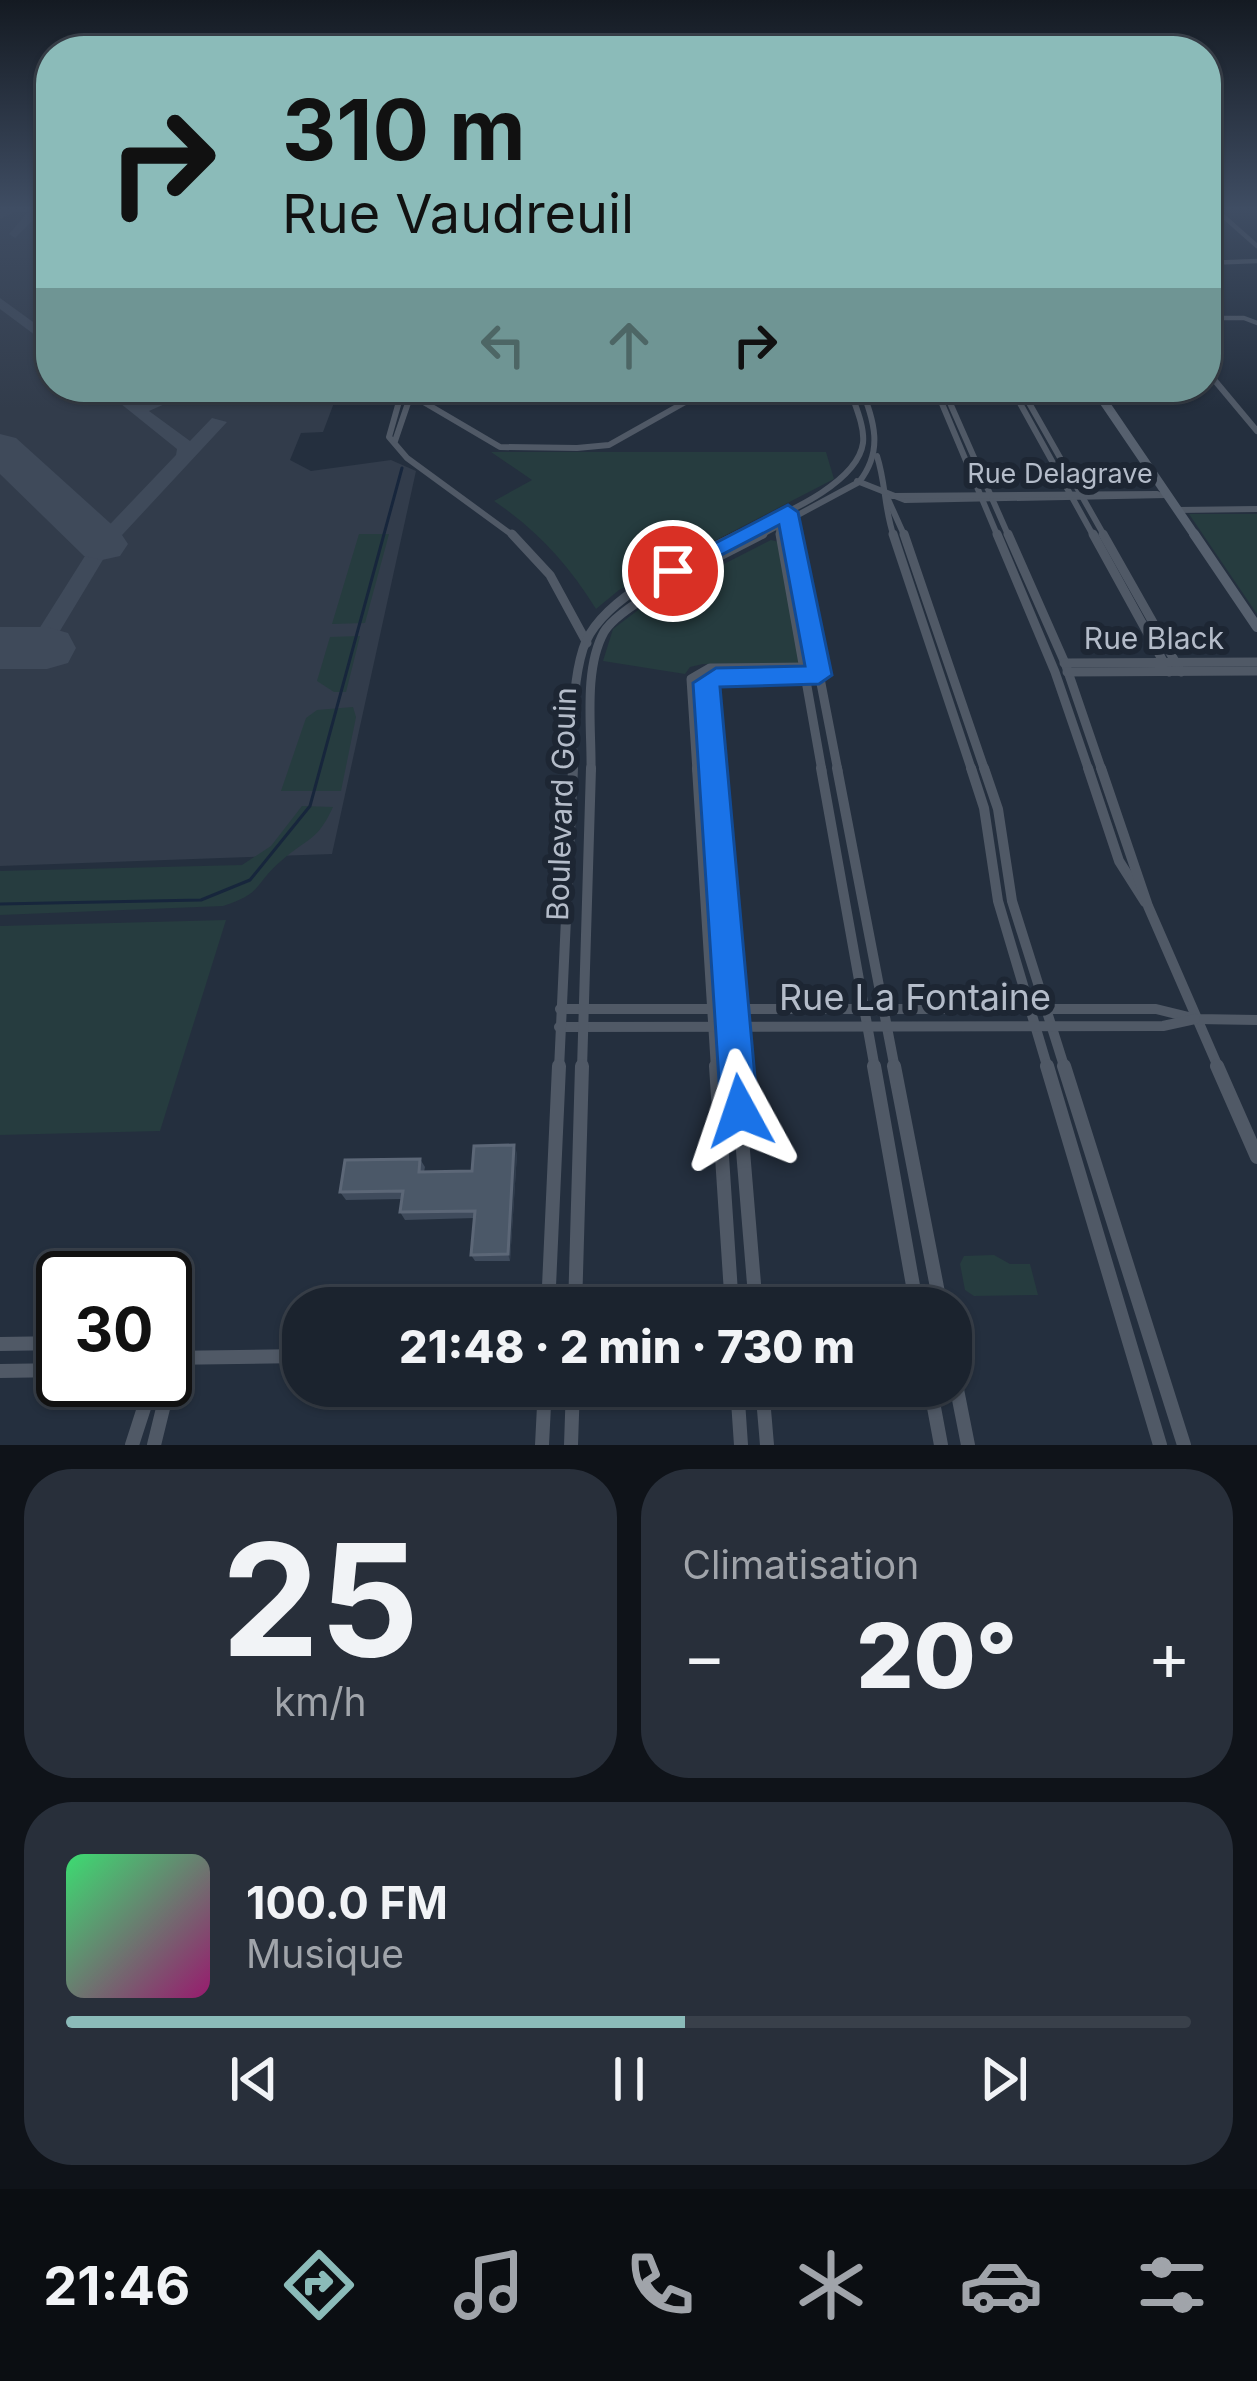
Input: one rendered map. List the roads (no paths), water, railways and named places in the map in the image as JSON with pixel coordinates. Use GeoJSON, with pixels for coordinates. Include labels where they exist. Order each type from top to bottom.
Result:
{"type":"FeatureCollection","features":[{"type":"Feature","properties":{"kind":"main road"},"geometry":{"type":"LineString","coordinates":[[1104,402],[1257,627]]}},
{"type":"Feature","properties":{"kind":"street"},"geometry":{"type":"LineString","coordinates":[[1221,318],[1257,323]]}},
{"type":"Feature","properties":{"kind":"street"},"geometry":{"type":"LineString","coordinates":[[1221,388],[1257,430]]}},
{"type":"Feature","properties":{"kind":"street"},"geometry":{"type":"LineString","coordinates":[[400,402],[400,421]]}},
{"type":"Feature","properties":{"kind":"street"},"geometry":{"type":"LineString","coordinates":[[422,402],[500,447],[602,446],[684,402]]}},
{"type":"Feature","properties":{"kind":"street"},"geometry":{"type":"LineString","coordinates":[[847,476],[862,452],[862,427],[854,402]]}},
{"type":"Feature","properties":{"kind":"street"},"geometry":{"type":"LineString","coordinates":[[866,402],[887,497],[884,508],[991,808],[1012,901],[1184,1445]]}},
{"type":"Feature","properties":{"kind":"street"},"geometry":{"type":"LineString","coordinates":[[946,402],[1060,668],[1148,906],[1257,1157]]}},
{"type":"Feature","properties":{"kind":"street"},"geometry":{"type":"LineString","coordinates":[[1021,402],[1041,431]]}},
{"type":"Feature","properties":{"kind":"street"},"geometry":{"type":"LineString","coordinates":[[1027,402],[1115,575],[1148,622]]}},
{"type":"Feature","properties":{"kind":"street"},"geometry":{"type":"LineString","coordinates":[[434,410],[419,410],[400,421],[389,437],[409,459],[536,553],[569,602],[594,661]]}},
{"type":"Feature","properties":{"kind":"street"},"geometry":{"type":"LineString","coordinates":[[862,427],[875,427]]}},
{"type":"Feature","properties":{"kind":"street","name":"Boulevard Gouin"},"geometry":{"type":"LineString","coordinates":[[549,1287],[576,694],[586,641],[615,605],[639,589],[859,482],[877,456]]}},
{"type":"Feature","properties":{"kind":"street","name":"Rue Delagrave"},"geometry":{"type":"LineString","coordinates":[[847,476],[887,497],[1167,495]]}},
{"type":"Feature","properties":{"kind":"street","name":"Boulevard Gouin"},"geometry":{"type":"LineString","coordinates":[[576,1287],[594,661],[605,629],[629,609],[783,520],[847,476]]}},
{"type":"Feature","properties":{"kind":"street"},"geometry":{"type":"LineString","coordinates":[[1077,496],[1127,575],[1173,667]]}},
{"type":"Feature","properties":{"kind":"street"},"geometry":{"type":"LineString","coordinates":[[1177,510],[1257,509]]}},
{"type":"Feature","properties":{"kind":"street"},"geometry":{"type":"LineString","coordinates":[[783,520],[937,1287]]}},
{"type":"Feature","properties":{"kind":"street"},"geometry":{"type":"LineString","coordinates":[[1115,575],[1127,575]]}},
{"type":"Feature","properties":{"kind":"street","name":"Rue Black"},"geometry":{"type":"LineString","coordinates":[[1060,668],[1257,662]]}},
{"type":"Feature","properties":{"kind":"street","name":"Rue Black"},"geometry":{"type":"LineString","coordinates":[[1173,667],[1257,671]]}},
{"type":"Feature","properties":{"kind":"street"},"geometry":{"type":"LineString","coordinates":[[731,1287],[691,679],[710,668],[812,671]]}},
{"type":"Feature","properties":{"kind":"street"},"geometry":{"type":"LineString","coordinates":[[1060,668],[1088,778],[1119,861],[1148,906]]}},
{"type":"Feature","properties":{"kind":"street"},"geometry":{"type":"LineString","coordinates":[[709,682],[716,677],[812,671]]}},
{"type":"Feature","properties":{"kind":"street"},"geometry":{"type":"LineString","coordinates":[[812,671],[832,826],[912,1287]]}},
{"type":"Feature","properties":{"kind":"street"},"geometry":{"type":"LineString","coordinates":[[696,674],[709,682]]}},
{"type":"Feature","properties":{"kind":"street"},"geometry":{"type":"LineString","coordinates":[[709,682],[754,1287]]}},
{"type":"Feature","properties":{"kind":"street"},"geometry":{"type":"LineString","coordinates":[[576,694],[590,694]]}},
{"type":"Feature","properties":{"kind":"street"},"geometry":{"type":"LineString","coordinates":[[572,773],[588,774]]}},
{"type":"Feature","properties":{"kind":"street"},"geometry":{"type":"LineString","coordinates":[[1088,778],[1102,779]]}},
{"type":"Feature","properties":{"kind":"street"},"geometry":{"type":"LineString","coordinates":[[991,808],[998,901],[1160,1445]]}},
{"type":"Feature","properties":{"kind":"street"},"geometry":{"type":"LineString","coordinates":[[570,809],[587,809]]}},
{"type":"Feature","properties":{"kind":"street"},"geometry":{"type":"LineString","coordinates":[[700,822],[716,822]]}},
{"type":"Feature","properties":{"kind":"street"},"geometry":{"type":"LineString","coordinates":[[832,826],[848,826]]}},
{"type":"Feature","properties":{"kind":"street"},"geometry":{"type":"LineString","coordinates":[[998,901],[1012,901]]}},
{"type":"Feature","properties":{"kind":"street"},"geometry":{"type":"LineString","coordinates":[[706,910],[724,910]]}},
{"type":"Feature","properties":{"kind":"street","name":"Rue La Fontaine"},"geometry":{"type":"LineString","coordinates":[[560,1010],[1156,1009],[1197,1019]]}},
{"type":"Feature","properties":{"kind":"street","name":"Rue La Fontaine"},"geometry":{"type":"LineString","coordinates":[[559,1027],[1163,1026],[1197,1019],[1257,1020]]}},
{"type":"Feature","properties":{"kind":"street"},"geometry":{"type":"LineString","coordinates":[[1075,1159],[1094,1159]]}},
{"type":"Feature","properties":{"kind":"street"},"geometry":{"type":"LineString","coordinates":[[891,1165],[913,1165]]}},
{"type":"Feature","properties":{"kind":"street"},"geometry":{"type":"LineString","coordinates":[[1090,1212],[1111,1212]]}},
{"type":"Feature","properties":{"kind":"street"},"geometry":{"type":"LineString","coordinates":[[728,1238],[750,1238]]}},
{"type":"Feature","properties":{"kind":"street"},"geometry":{"type":"LineString","coordinates":[[1120,1310],[1142,1310]]}},
{"type":"Feature","properties":{"kind":"street"},"geometry":{"type":"LineString","coordinates":[[0,1344],[36,1343]]}},
{"type":"Feature","properties":{"kind":"street"},"geometry":{"type":"LineString","coordinates":[[192,1358],[282,1356]]}},
{"type":"Feature","properties":{"kind":"street"},"geometry":{"type":"LineString","coordinates":[[0,1371],[36,1370]]}},
{"type":"Feature","properties":{"kind":"street"},"geometry":{"type":"LineString","coordinates":[[132,1445],[144,1407]]}},
{"type":"Feature","properties":{"kind":"street"},"geometry":{"type":"LineString","coordinates":[[154,1445],[163,1407]]}},
{"type":"Feature","properties":{"kind":"street"},"geometry":{"type":"LineString","coordinates":[[542,1445],[543,1407]]}},
{"type":"Feature","properties":{"kind":"street"},"geometry":{"type":"LineString","coordinates":[[571,1445],[572,1407]]}},
{"type":"Feature","properties":{"kind":"street"},"geometry":{"type":"LineString","coordinates":[[738,1407],[741,1445]]}},
{"type":"Feature","properties":{"kind":"street"},"geometry":{"type":"LineString","coordinates":[[764,1407],[767,1445]]}},
{"type":"Feature","properties":{"kind":"street"},"geometry":{"type":"LineString","coordinates":[[934,1407],[940,1445]]}},
{"type":"Feature","properties":{"kind":"street"},"geometry":{"type":"LineString","coordinates":[[960,1407],[968,1445]]}},
{"type":"Feature","properties":{"kind":"waterway"},"geometry":{"type":"LineString","coordinates":[[0,904],[201,900],[250,880],[310,806],[402,468]]}}]}
